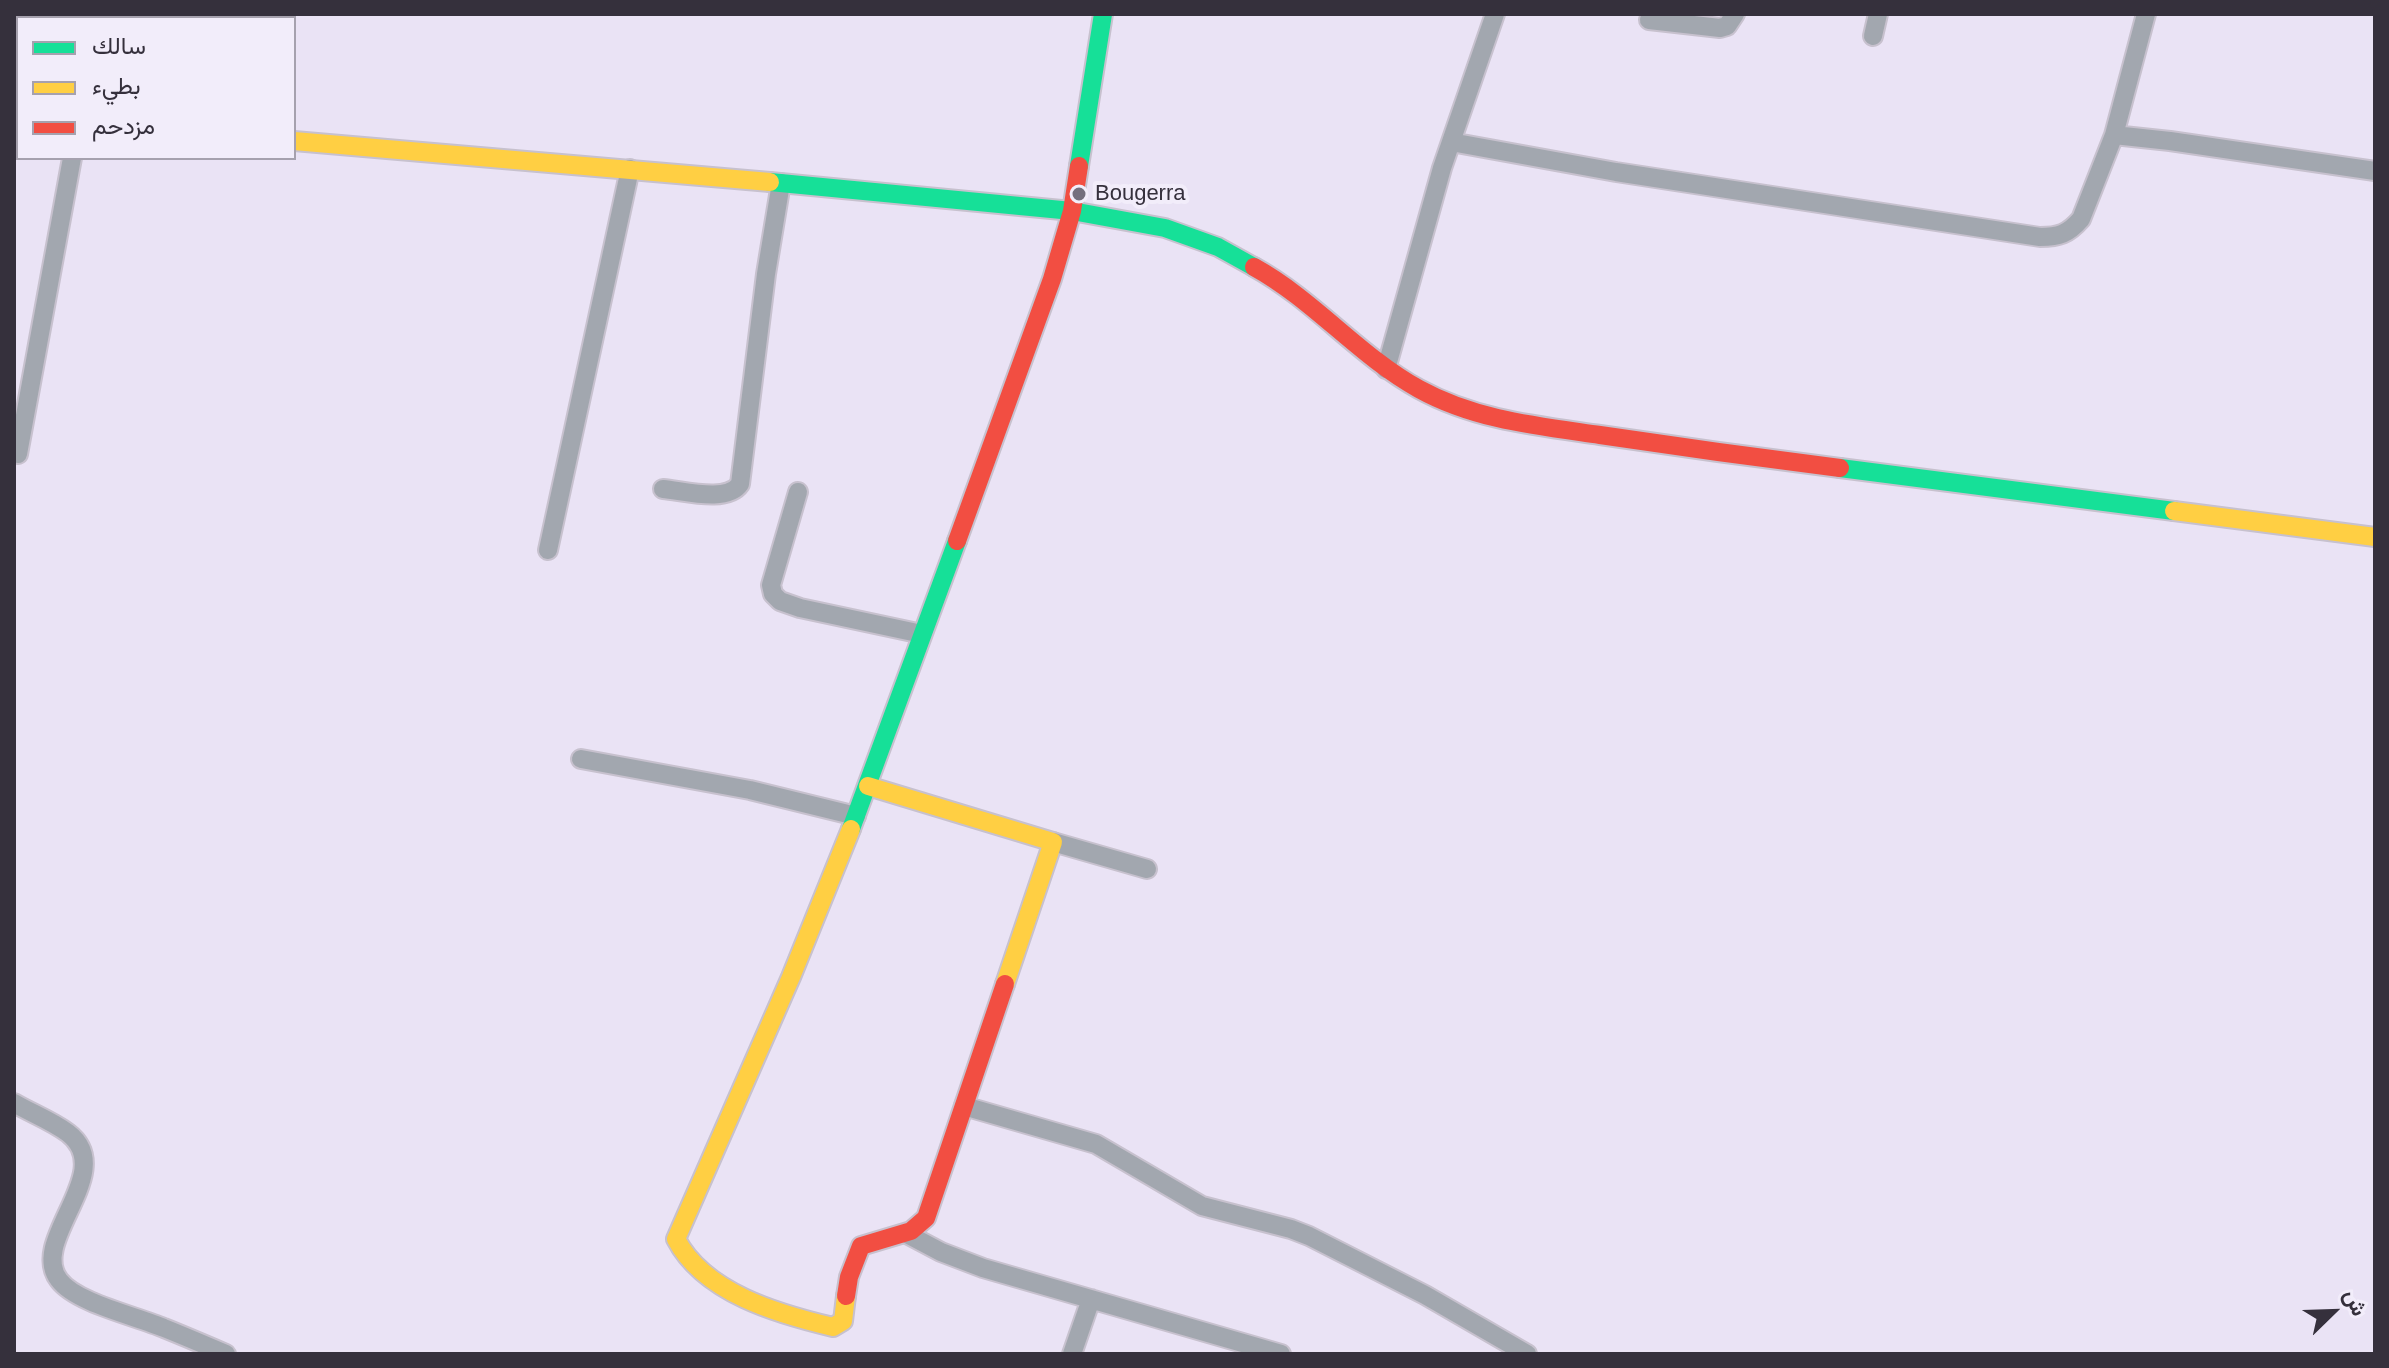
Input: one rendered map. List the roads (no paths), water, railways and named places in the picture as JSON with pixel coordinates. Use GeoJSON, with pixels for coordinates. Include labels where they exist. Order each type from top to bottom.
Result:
{"type":"FeatureCollection","features":[{"type":"Feature","properties":{"kind":"street"},"geometry":{"type":"LineString","coordinates":[[1053,842],[926,1218],[919,1227],[907,1234],[876,1239],[861,1246],[849,1277],[843,1321],[839,1326],[833,1327],[777,1310],[728,1289],[705,1275],[686,1259],[678,1249],[676,1239],[791,977],[868,786],[1047,293],[1072,211],[1103,14]]}},
{"type":"Feature","properties":{"kind":"street"},"geometry":{"type":"LineString","coordinates":[[1386,369],[1442,168],[1495,14]]}},
{"type":"Feature","properties":{"kind":"street"},"geometry":{"type":"LineString","coordinates":[[1649,20],[1720,28],[1727,26],[1735,14]]}},
{"type":"Feature","properties":{"kind":"street"},"geometry":{"type":"LineString","coordinates":[[1873,36],[1878,14]]}},
{"type":"Feature","properties":{"kind":"street"},"geometry":{"type":"LineString","coordinates":[[1451,142],[1659,179],[2040,237],[2058,237],[2072,230],[2081,219],[2114,135],[2146,14]]}},
{"type":"Feature","properties":{"kind":"street"},"geometry":{"type":"LineString","coordinates":[[2114,135],[2373,165]]}},
{"type":"Feature","properties":{"kind":"street"},"geometry":{"type":"LineString","coordinates":[[296,141],[1072,211],[1165,228],[1218,247],[1278,280],[1386,369],[1420,390],[1494,419],[1705,451],[2375,537]]}},
{"type":"Feature","properties":{"kind":"street"},"geometry":{"type":"LineString","coordinates":[[18,454],[72,160]]}},
{"type":"Feature","properties":{"kind":"street"},"geometry":{"type":"LineString","coordinates":[[548,550],[630,169]]}},
{"type":"Feature","properties":{"kind":"street"},"geometry":{"type":"LineString","coordinates":[[663,489],[718,495],[736,490],[740,484],[766,274],[781,183]]}},
{"type":"Feature","properties":{"kind":"street"},"geometry":{"type":"LineString","coordinates":[[798,492],[771,585],[773,594],[780,601],[800,608],[922,634]]}},
{"type":"Feature","properties":{"kind":"street"},"geometry":{"type":"LineString","coordinates":[[581,759],[750,790],[856,816]]}},
{"type":"Feature","properties":{"kind":"street"},"geometry":{"type":"LineString","coordinates":[[868,786],[1147,869]]}},
{"type":"Feature","properties":{"kind":"street"},"geometry":{"type":"LineString","coordinates":[[14,1103],[69,1134],[84,1159],[83,1175],[51,1261],[56,1277],[82,1298],[226,1354]]}},
{"type":"Feature","properties":{"kind":"street"},"geometry":{"type":"LineString","coordinates":[[964,1106],[1096,1144],[1202,1206],[1309,1236],[1425,1295],[1527,1354]]}},
{"type":"Feature","properties":{"kind":"street"},"geometry":{"type":"LineString","coordinates":[[907,1234],[941,1252],[983,1268],[1281,1354]]}},
{"type":"Feature","properties":{"kind":"street"},"geometry":{"type":"LineString","coordinates":[[1072,1354],[1091,1299]]}},
{"type":"Feature","properties":{"kind":"place","name":"Bougerra"},"geometry":{"type":"Point","coordinates":[1079,194]}}]}
